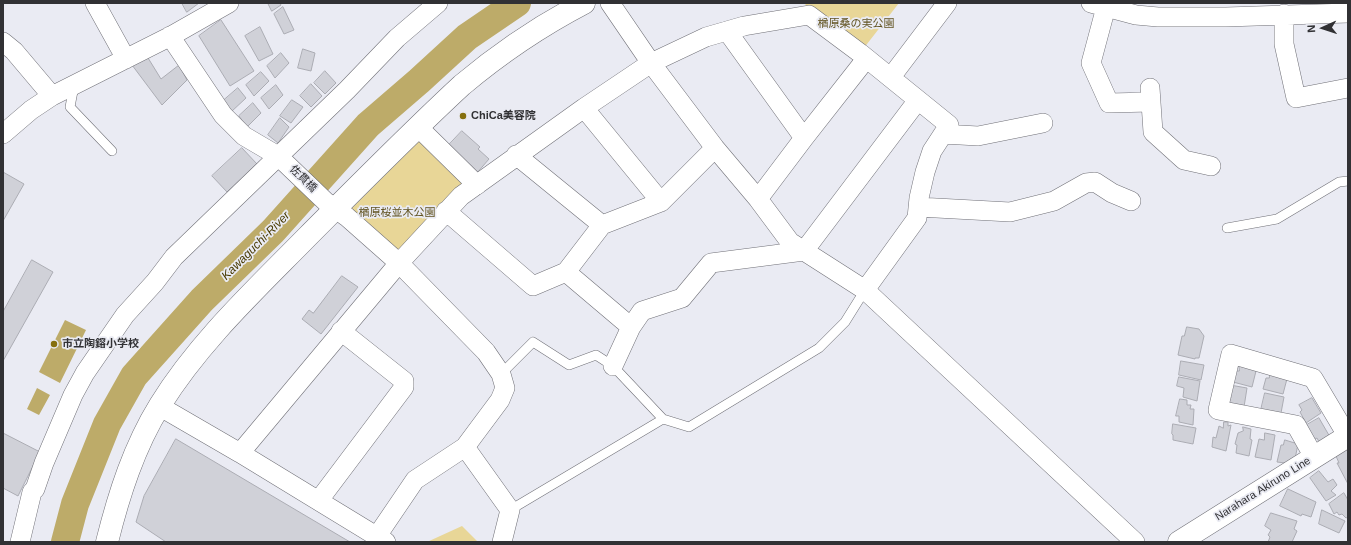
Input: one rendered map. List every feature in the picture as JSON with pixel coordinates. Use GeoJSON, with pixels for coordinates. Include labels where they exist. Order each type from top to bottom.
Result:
{"type":"FeatureCollection","features":[{"type":"Feature","properties":{"kind":"street"},"geometry":{"type":"LineString","coordinates":[[95,3],[126,59]]}},
{"type":"Feature","properties":{"kind":"street"},"geometry":{"type":"LineString","coordinates":[[3,134],[31,110],[52,96],[170,36],[229,3]]}},
{"type":"Feature","properties":{"kind":"street"},"geometry":{"type":"LineString","coordinates":[[20,542],[32,492],[35,489],[44,463],[73,395],[85,373],[125,315],[155,282],[174,257],[280,158],[393,43],[438,3]]}},
{"type":"Feature","properties":{"kind":"street"},"geometry":{"type":"LineString","coordinates":[[107,542],[117,502],[132,459],[159,406],[174,383],[200,350],[260,284],[329,204],[418,128],[462,85],[496,57],[543,26],[584,3]]}},
{"type":"Feature","properties":{"kind":"street"},"geometry":{"type":"LineString","coordinates":[[610,3],[651,62],[715,148],[758,199],[790,242],[865,290],[1135,542]]}},
{"type":"Feature","properties":{"kind":"street"},"geometry":{"type":"LineString","coordinates":[[890,77],[947,3]]}},
{"type":"Feature","properties":{"kind":"street"},"geometry":{"type":"LineString","coordinates":[[1211,166],[1184,160],[1153,132],[1151,95],[1109,103],[1091,63],[1099,5],[1136,15],[1158,10],[1226,17],[1348,13]]}},
{"type":"Feature","properties":{"kind":"street"},"geometry":{"type":"LineString","coordinates":[[1284,14],[1284,44],[1296,98],[1348,88]]}},
{"type":"Feature","properties":{"kind":"street"},"geometry":{"type":"LineString","coordinates":[[240,453],[399,264],[461,196],[516,155],[651,62],[706,37],[744,26],[809,15],[890,77],[949,125],[932,151],[925,172],[917,218],[865,290]]}},
{"type":"Feature","properties":{"kind":"street"},"geometry":{"type":"LineString","coordinates":[[727,31],[804,138]]}},
{"type":"Feature","properties":{"kind":"street","name":"佐貫橋"},"geometry":{"type":"LineString","coordinates":[[170,36],[223,115],[244,136],[280,158],[329,204],[347,217],[399,264],[486,352],[501,374]]}},
{"type":"Feature","properties":{"kind":"street"},"geometry":{"type":"LineString","coordinates":[[3,42],[14,51],[52,96]]}},
{"type":"Feature","properties":{"kind":"street"},"geometry":{"type":"LineString","coordinates":[[758,199],[866,59]]}},
{"type":"Feature","properties":{"kind":"street"},"geometry":{"type":"LineString","coordinates":[[614,366],[631,327],[642,311],[682,298],[711,263],[804,250],[918,100]]}},
{"type":"Feature","properties":{"kind":"street"},"geometry":{"type":"LineString","coordinates":[[584,108],[661,202]]}},
{"type":"Feature","properties":{"kind":"street"},"geometry":{"type":"LineString","coordinates":[[943,134],[978,136],[1043,123]]}},
{"type":"Feature","properties":{"kind":"street"},"geometry":{"type":"LineString","coordinates":[[418,128],[477,185]]}},
{"type":"Feature","properties":{"kind":"street"},"geometry":{"type":"LineString","coordinates":[[446,211],[533,286],[566,272],[602,225],[661,202],[715,148]]}},
{"type":"Feature","properties":{"kind":"street"},"geometry":{"type":"LineString","coordinates":[[516,155],[602,225]]}},
{"type":"Feature","properties":{"kind":"street"},"geometry":{"type":"LineString","coordinates":[[918,207],[1010,212],[1054,201],[1086,183],[1095,182],[1112,194],[1131,201]]}},
{"type":"Feature","properties":{"kind":"street"},"geometry":{"type":"LineString","coordinates":[[566,272],[631,327]]}},
{"type":"Feature","properties":{"kind":"street"},"geometry":{"type":"LineString","coordinates":[[319,500],[404,387],[404,381],[342,331]]}},
{"type":"Feature","properties":{"kind":"street"},"geometry":{"type":"LineString","coordinates":[[1314,457],[1296,425],[1218,410],[1230,354],[1313,378],[1348,437]]}},
{"type":"Feature","properties":{"kind":"street"},"geometry":{"type":"LineString","coordinates":[[159,406],[319,500],[381,539],[415,480],[465,447],[500,400],[505,388],[501,374]]}},
{"type":"Feature","properties":{"kind":"street","name":"Narahara Akiruno Line"},"geometry":{"type":"LineString","coordinates":[[1179,542],[1348,437]]}},
{"type":"Feature","properties":{"kind":"street"},"geometry":{"type":"LineString","coordinates":[[465,447],[510,510],[502,542]]}},
{"type":"Feature","properties":{"kind":"lane"},"geometry":{"type":"LineString","coordinates":[[74,84],[70,106],[112,151]]}},
{"type":"Feature","properties":{"kind":"lane"},"geometry":{"type":"LineString","coordinates":[[1227,228],[1278,219],[1339,182],[1348,181]]}},
{"type":"Feature","properties":{"kind":"lane"},"geometry":{"type":"LineString","coordinates":[[501,374],[533,342],[569,365],[596,355],[614,366],[663,419],[689,427],[819,348],[845,322],[865,290]]}},
{"type":"Feature","properties":{"kind":"lane"},"geometry":{"type":"LineString","coordinates":[[510,510],[663,419]]}},
{"type":"Feature","properties":{"kind":"green space","name":"楢原桑の実公園"},"geometry":{"type":"Polygon","coordinates":[[[805,3],[899,3],[860,53],[809,15],[805,3]]]}},
{"type":"Feature","properties":{"kind":"green space","name":"楢原桜並木公園"},"geometry":{"type":"Polygon","coordinates":[[[425,135],[477,185],[399,263],[351,212],[352,208],[425,135]]]}},
{"type":"Feature","properties":{"kind":"green space"},"geometry":{"type":"Polygon","coordinates":[[[462,526],[478,542],[427,542],[462,526]]]}},
{"type":"Feature","properties":{"kind":"shaded area"},"geometry":{"type":"Polygon","coordinates":[[[65,320],[86,330],[60,383],[39,372],[65,320]]]}},
{"type":"Feature","properties":{"kind":"shaded area"},"geometry":{"type":"Polygon","coordinates":[[[37,388],[50,395],[39,415],[27,409],[37,388]]]}},
{"type":"Feature","properties":{"kind":"building"},"geometry":{"type":"Polygon","coordinates":[[[182,3],[199,3],[187,12],[182,3]]]}},
{"type":"Feature","properties":{"kind":"building"},"geometry":{"type":"Polygon","coordinates":[[[268,3],[280,3],[281,5],[272,11],[268,3]]]}},
{"type":"Feature","properties":{"kind":"building"},"geometry":{"type":"Polygon","coordinates":[[[283,7],[294,30],[284,34],[274,14],[283,7]]]}},
{"type":"Feature","properties":{"kind":"building"},"geometry":{"type":"Polygon","coordinates":[[[221,20],[254,71],[230,86],[199,36],[221,20]]]}},
{"type":"Feature","properties":{"kind":"building"},"geometry":{"type":"Polygon","coordinates":[[[260,27],[273,54],[259,61],[245,36],[260,27]]]}},
{"type":"Feature","properties":{"kind":"building"},"geometry":{"type":"Polygon","coordinates":[[[303,49],[315,53],[311,71],[298,68],[303,49]]]}},
{"type":"Feature","properties":{"kind":"building"},"geometry":{"type":"Polygon","coordinates":[[[145,53],[161,79],[179,65],[187,80],[162,105],[132,65],[145,53]]]}},
{"type":"Feature","properties":{"kind":"building"},"geometry":{"type":"Polygon","coordinates":[[[281,53],[289,63],[275,78],[267,66],[281,53]]]}},
{"type":"Feature","properties":{"kind":"building"},"geometry":{"type":"Polygon","coordinates":[[[325,71],[336,83],[325,94],[314,83],[325,71]]]}},
{"type":"Feature","properties":{"kind":"building"},"geometry":{"type":"Polygon","coordinates":[[[261,72],[269,81],[254,96],[246,85],[261,72]]]}},
{"type":"Feature","properties":{"kind":"building"},"geometry":{"type":"Polygon","coordinates":[[[311,84],[322,96],[311,107],[300,96],[311,84]]]}},
{"type":"Feature","properties":{"kind":"building"},"geometry":{"type":"Polygon","coordinates":[[[276,85],[283,95],[269,109],[261,98],[276,85]]]}},
{"type":"Feature","properties":{"kind":"building"},"geometry":{"type":"Polygon","coordinates":[[[238,88],[246,98],[231,112],[223,101],[238,88]]]}},
{"type":"Feature","properties":{"kind":"building"},"geometry":{"type":"Polygon","coordinates":[[[292,100],[303,107],[291,123],[280,116],[292,100]]]}},
{"type":"Feature","properties":{"kind":"building"},"geometry":{"type":"Polygon","coordinates":[[[253,103],[261,113],[247,127],[239,116],[253,103]]]}},
{"type":"Feature","properties":{"kind":"building"},"geometry":{"type":"Polygon","coordinates":[[[280,118],[289,127],[278,143],[268,135],[280,118]]]}},
{"type":"Feature","properties":{"kind":"building"},"geometry":{"type":"Polygon","coordinates":[[[462,131],[480,147],[478,149],[489,159],[476,174],[447,147],[462,131]]]}},
{"type":"Feature","properties":{"kind":"building"},"geometry":{"type":"Polygon","coordinates":[[[242,148],[257,164],[227,192],[212,176],[242,148]]]}},
{"type":"Feature","properties":{"kind":"building"},"geometry":{"type":"Polygon","coordinates":[[[3,172],[24,184],[3,221],[3,172]]]}},
{"type":"Feature","properties":{"kind":"building"},"geometry":{"type":"Polygon","coordinates":[[[32,260],[53,272],[3,361],[3,312],[32,260]]]}},
{"type":"Feature","properties":{"kind":"building"},"geometry":{"type":"Polygon","coordinates":[[[342,276],[358,287],[321,334],[302,319],[309,310],[313,313],[342,276]]]}},
{"type":"Feature","properties":{"kind":"building"},"geometry":{"type":"Polygon","coordinates":[[[1187,327],[1199,329],[1204,336],[1199,358],[1195,359],[1178,355],[1182,336],[1184,336],[1187,327]]]}},
{"type":"Feature","properties":{"kind":"building"},"geometry":{"type":"Polygon","coordinates":[[[1181,361],[1204,365],[1201,380],[1179,375],[1181,361]]]}},
{"type":"Feature","properties":{"kind":"building"},"geometry":{"type":"Polygon","coordinates":[[[1239,364],[1257,367],[1252,387],[1233,382],[1235,371],[1239,371],[1239,364]]]}},
{"type":"Feature","properties":{"kind":"building"},"geometry":{"type":"Polygon","coordinates":[[[1270,372],[1288,375],[1283,394],[1263,389],[1266,378],[1269,378],[1270,372]]]}},
{"type":"Feature","properties":{"kind":"building"},"geometry":{"type":"Polygon","coordinates":[[[1179,377],[1200,381],[1197,401],[1183,397],[1184,388],[1177,386],[1179,377]]]}},
{"type":"Feature","properties":{"kind":"building"},"geometry":{"type":"Polygon","coordinates":[[[1230,385],[1247,388],[1244,407],[1228,404],[1231,397],[1227,395],[1230,385]]]}},
{"type":"Feature","properties":{"kind":"building"},"geometry":{"type":"Polygon","coordinates":[[[1265,393],[1284,397],[1281,413],[1261,410],[1265,393]]]}},
{"type":"Feature","properties":{"kind":"building"},"geometry":{"type":"Polygon","coordinates":[[[1312,398],[1321,413],[1306,423],[1300,412],[1302,410],[1299,405],[1312,398]]]}},
{"type":"Feature","properties":{"kind":"building"},"geometry":{"type":"Polygon","coordinates":[[[1180,399],[1187,400],[1187,405],[1191,405],[1190,409],[1194,409],[1193,425],[1179,422],[1179,416],[1176,416],[1180,399]]]}},
{"type":"Feature","properties":{"kind":"building"},"geometry":{"type":"Polygon","coordinates":[[[1319,418],[1330,437],[1319,442],[1317,438],[1313,440],[1305,426],[1319,418]]]}},
{"type":"Feature","properties":{"kind":"building"},"geometry":{"type":"Polygon","coordinates":[[[1224,422],[1228,422],[1228,426],[1231,425],[1226,451],[1212,447],[1213,437],[1216,438],[1219,426],[1223,428],[1224,422]]]}},
{"type":"Feature","properties":{"kind":"building"},"geometry":{"type":"Polygon","coordinates":[[[1173,424],[1196,428],[1193,444],[1173,440],[1173,424]]]}},
{"type":"Feature","properties":{"kind":"building"},"geometry":{"type":"Polygon","coordinates":[[[1243,427],[1251,429],[1250,439],[1252,440],[1249,456],[1236,453],[1237,445],[1235,444],[1238,433],[1243,431],[1243,427]]]}},
{"type":"Feature","properties":{"kind":"building"},"geometry":{"type":"Polygon","coordinates":[[[3,433],[40,452],[18,496],[3,488],[3,433]]]}},
{"type":"Feature","properties":{"kind":"building"},"geometry":{"type":"Polygon","coordinates":[[[1265,433],[1275,435],[1271,460],[1255,457],[1259,439],[1264,440],[1265,433]]]}},
{"type":"Feature","properties":{"kind":"building"},"geometry":{"type":"Polygon","coordinates":[[[176,439],[350,542],[166,542],[136,522],[144,496],[176,439]]]}},
{"type":"Feature","properties":{"kind":"building"},"geometry":{"type":"Polygon","coordinates":[[[1285,440],[1298,444],[1294,464],[1277,462],[1281,445],[1283,445],[1285,440]]]}},
{"type":"Feature","properties":{"kind":"building"},"geometry":{"type":"Polygon","coordinates":[[[1348,447],[1348,484],[1337,463],[1339,463],[1336,456],[1348,447]]]}},
{"type":"Feature","properties":{"kind":"building"},"geometry":{"type":"Polygon","coordinates":[[[1319,471],[1328,482],[1333,479],[1337,485],[1331,491],[1336,495],[1326,501],[1310,478],[1319,471]]]}},
{"type":"Feature","properties":{"kind":"building"},"geometry":{"type":"Polygon","coordinates":[[[1288,489],[1316,502],[1311,517],[1302,514],[1301,516],[1280,506],[1288,489]]]}},
{"type":"Feature","properties":{"kind":"building"},"geometry":{"type":"Polygon","coordinates":[[[1344,493],[1348,500],[1348,517],[1346,518],[1342,514],[1339,515],[1337,512],[1334,514],[1329,504],[1344,493]]]}},
{"type":"Feature","properties":{"kind":"building"},"geometry":{"type":"Polygon","coordinates":[[[1322,510],[1345,521],[1339,533],[1319,524],[1322,510]]]}},
{"type":"Feature","properties":{"kind":"building"},"geometry":{"type":"Polygon","coordinates":[[[1271,513],[1297,521],[1294,529],[1297,531],[1292,542],[1268,542],[1270,537],[1268,535],[1271,530],[1265,526],[1271,513]]]}},
{"type":"Feature","properties":{"kind":"waterway","name":"Kawaguchi-River"},"geometry":{"type":"LineString","coordinates":[[65,542],[75,504],[107,424],[134,376],[202,300],[273,231],[368,125],[467,37],[517,3]]}},
{"type":"Feature","properties":{"kind":"place","name":"ChiCa美容院"},"geometry":{"type":"Point","coordinates":[463,116]}},
{"type":"Feature","properties":{"kind":"place","name":"市立陶鎔小学校"},"geometry":{"type":"Point","coordinates":[54,344]}}]}
